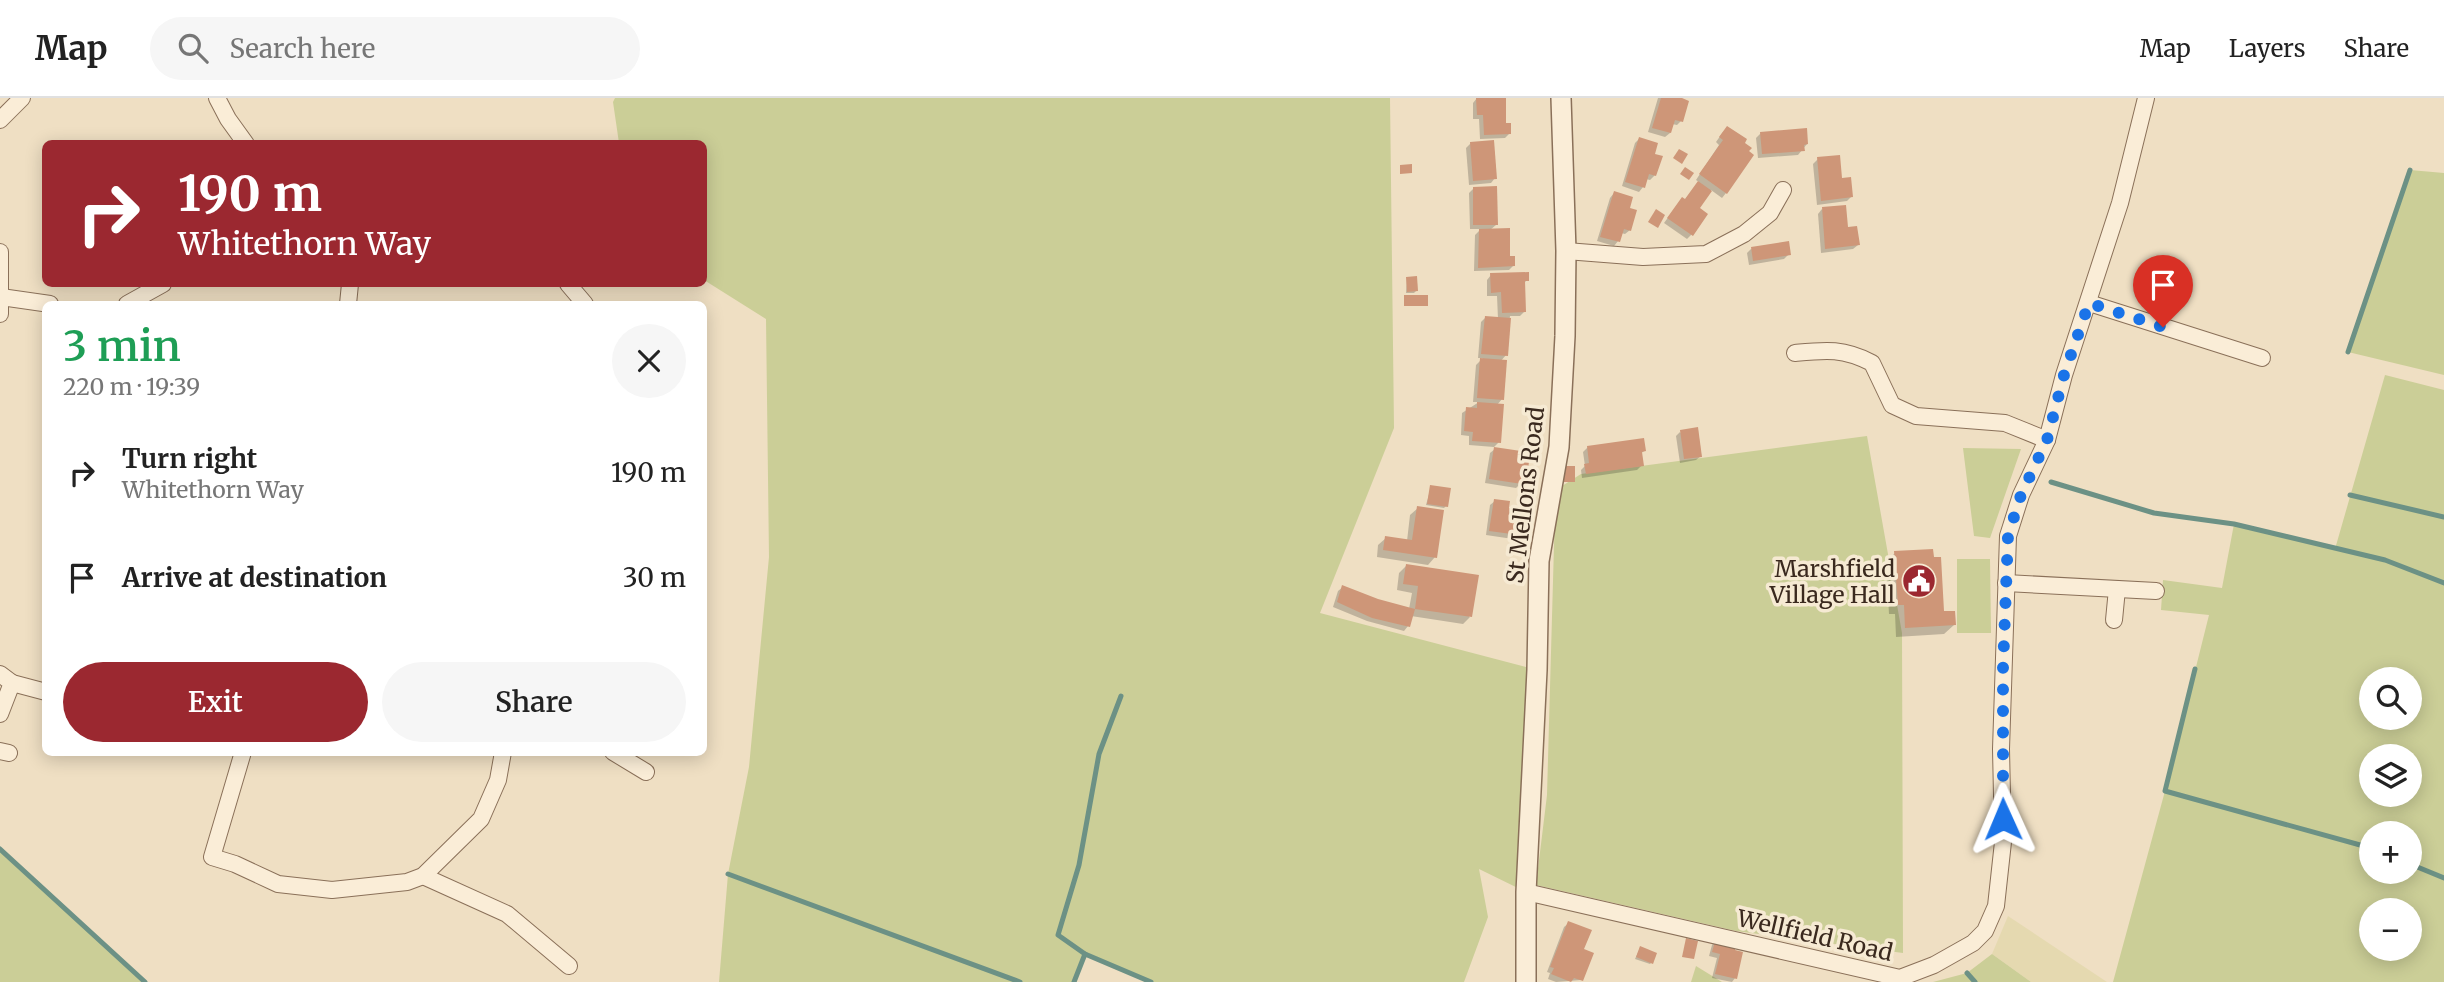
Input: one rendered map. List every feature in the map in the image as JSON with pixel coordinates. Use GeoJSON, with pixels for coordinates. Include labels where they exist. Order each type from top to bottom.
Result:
{"type":"FeatureCollection","features":[{"type":"Feature","properties":{"kind":"street"},"geometry":{"type":"LineString","coordinates":[[0,120],[22,98]]}},
{"type":"Feature","properties":{"kind":"street"},"geometry":{"type":"LineString","coordinates":[[218,98],[228,120],[243,140]]}},
{"type":"Feature","properties":{"kind":"street","name":"St Mellons Road"},"geometry":{"type":"LineString","coordinates":[[1526,982],[1526,892],[1537,670],[1539,561],[1559,447],[1564,336],[1566,251],[1561,98]]}},
{"type":"Feature","properties":{"kind":"street","name":"Wellfield Road"},"geometry":{"type":"LineString","coordinates":[[1526,892],[1900,978],[1956,955],[1985,931],[1996,906],[2003,842],[2001,750],[2008,536],[2021,495],[2047,440],[2064,375],[2120,203],[2146,98]]}},
{"type":"Feature","properties":{"kind":"street"},"geometry":{"type":"LineString","coordinates":[[1566,251],[1643,257],[1706,254],[1744,234],[1770,213],[1783,190]]}},
{"type":"Feature","properties":{"kind":"street"},"geometry":{"type":"LineString","coordinates":[[0,252],[1,306],[42,304]]}},
{"type":"Feature","properties":{"kind":"street"},"geometry":{"type":"LineString","coordinates":[[132,301],[158,287]]}},
{"type":"Feature","properties":{"kind":"street"},"geometry":{"type":"LineString","coordinates":[[571,287],[582,301]]}},
{"type":"Feature","properties":{"kind":"street"},"geometry":{"type":"LineString","coordinates":[[2089,303],[2262,358]]}},
{"type":"Feature","properties":{"kind":"street"},"geometry":{"type":"LineString","coordinates":[[1796,354],[1832,349],[1867,360],[1872,363],[1892,405],[1916,416],[2005,424],[2047,440]]}},
{"type":"Feature","properties":{"kind":"street"},"geometry":{"type":"LineString","coordinates":[[2006,583],[2156,591]]}},
{"type":"Feature","properties":{"kind":"street"},"geometry":{"type":"LineString","coordinates":[[2114,620],[2117,589]]}},
{"type":"Feature","properties":{"kind":"street"},"geometry":{"type":"LineString","coordinates":[[0,714],[6,679],[42,691]]}},
{"type":"Feature","properties":{"kind":"street"},"geometry":{"type":"LineString","coordinates":[[242,756],[212,857],[278,884],[332,890],[407,882],[423,876],[481,818],[498,779],[502,756]]}},
{"type":"Feature","properties":{"kind":"street"},"geometry":{"type":"LineString","coordinates":[[619,756],[646,772]]}},
{"type":"Feature","properties":{"kind":"street"},"geometry":{"type":"LineString","coordinates":[[423,876],[507,914],[569,966]]}},
{"type":"Feature","properties":{"kind":"shaded area"},"geometry":{"type":"Polygon","coordinates":[[[2008,916],[2107,982],[2031,982],[1992,954],[2008,916]]]}},
{"type":"Feature","properties":{"kind":"green space"},"geometry":{"type":"Polygon","coordinates":[[[615,98],[1390,98],[1394,428],[1320,613],[1537,670],[1526,892],[1479,869],[1488,917],[1464,982],[1151,982],[1086,954],[1074,982],[719,982],[728,874],[749,767],[769,557],[766,319],[707,282],[707,140],[619,140],[613,102],[615,98]]]}},
{"type":"Feature","properties":{"kind":"green space"},"geometry":{"type":"Polygon","coordinates":[[[2410,170],[2444,173],[2444,375],[2348,352],[2410,170]]]}},
{"type":"Feature","properties":{"kind":"green space"},"geometry":{"type":"Polygon","coordinates":[[[2385,375],[2444,390],[2444,982],[2113,982],[2209,615],[2161,610],[2163,580],[2222,588],[2234,524],[2335,549],[2385,375]]]}},
{"type":"Feature","properties":{"kind":"green space"},"geometry":{"type":"Polygon","coordinates":[[[1867,436],[1902,633],[1903,953],[1736,931],[1536,885],[1547,795],[1555,510],[1562,486],[1581,474],[1867,436]]]}},
{"type":"Feature","properties":{"kind":"green space"},"geometry":{"type":"Polygon","coordinates":[[[1963,448],[2021,449],[1990,538],[1974,536],[1963,448]]]}},
{"type":"Feature","properties":{"kind":"green space"},"geometry":{"type":"Polygon","coordinates":[[[1957,559],[1990,559],[1991,633],[1957,633],[1957,559]]]}},
{"type":"Feature","properties":{"kind":"green space"},"geometry":{"type":"Polygon","coordinates":[[[0,849],[145,982],[0,982],[0,849]]]}},
{"type":"Feature","properties":{"kind":"green space"},"geometry":{"type":"Polygon","coordinates":[[[1992,954],[2031,982],[1933,982],[1967,973],[1992,954]]]}},
{"type":"Feature","properties":{"kind":"green space"},"geometry":{"type":"Polygon","coordinates":[[[1696,966],[1722,982],[1691,982],[1696,966]]]}},
{"type":"Feature","properties":{"kind":"building"},"geometry":{"type":"Polygon","coordinates":[[[1476,98],[1506,98],[1506,123],[1511,123],[1511,134],[1484,135],[1483,115],[1477,115],[1476,98]]]}},
{"type":"Feature","properties":{"kind":"building"},"geometry":{"type":"Polygon","coordinates":[[[1661,98],[1682,98],[1689,101],[1683,122],[1675,120],[1671,133],[1652,128],[1661,98]]]}},
{"type":"Feature","properties":{"kind":"building"},"geometry":{"type":"Polygon","coordinates":[[[1727,126],[1747,139],[1745,143],[1752,148],[1749,151],[1754,155],[1727,194],[1699,174],[1723,140],[1719,137],[1727,126]]]}},
{"type":"Feature","properties":{"kind":"building"},"geometry":{"type":"Polygon","coordinates":[[[1807,128],[1808,144],[1804,145],[1805,151],[1762,154],[1760,132],[1807,128]]]}},
{"type":"Feature","properties":{"kind":"building"},"geometry":{"type":"Polygon","coordinates":[[[1639,137],[1658,143],[1655,154],[1663,156],[1656,176],[1649,174],[1645,188],[1625,182],[1639,137]]]}},
{"type":"Feature","properties":{"kind":"building"},"geometry":{"type":"Polygon","coordinates":[[[1494,140],[1497,179],[1473,181],[1470,142],[1494,140]]]}},
{"type":"Feature","properties":{"kind":"building"},"geometry":{"type":"Polygon","coordinates":[[[1679,149],[1688,154],[1682,164],[1673,158],[1679,149]]]}},
{"type":"Feature","properties":{"kind":"building"},"geometry":{"type":"Polygon","coordinates":[[[1840,155],[1842,178],[1851,177],[1853,197],[1821,201],[1817,157],[1840,155]]]}},
{"type":"Feature","properties":{"kind":"building"},"geometry":{"type":"Polygon","coordinates":[[[1412,164],[1412,173],[1400,174],[1400,165],[1412,164]]]}},
{"type":"Feature","properties":{"kind":"building"},"geometry":{"type":"Polygon","coordinates":[[[1685,167],[1694,173],[1689,180],[1680,174],[1685,167]]]}},
{"type":"Feature","properties":{"kind":"building"},"geometry":{"type":"Polygon","coordinates":[[[1698,181],[1712,191],[1700,208],[1708,214],[1693,236],[1667,218],[1698,181]]]}},
{"type":"Feature","properties":{"kind":"building"},"geometry":{"type":"Polygon","coordinates":[[[1497,186],[1498,225],[1473,225],[1473,187],[1497,186]]]}},
{"type":"Feature","properties":{"kind":"building"},"geometry":{"type":"Polygon","coordinates":[[[1614,191],[1633,197],[1630,208],[1637,210],[1631,231],[1624,229],[1620,242],[1600,237],[1614,191]]]}},
{"type":"Feature","properties":{"kind":"building"},"geometry":{"type":"Polygon","coordinates":[[[1846,205],[1848,227],[1857,226],[1860,245],[1825,249],[1822,207],[1846,205]]]}},
{"type":"Feature","properties":{"kind":"building"},"geometry":{"type":"Polygon","coordinates":[[[1656,209],[1665,215],[1658,228],[1648,222],[1656,209]]]}},
{"type":"Feature","properties":{"kind":"building"},"geometry":{"type":"Polygon","coordinates":[[[1510,228],[1510,256],[1515,256],[1515,266],[1478,268],[1479,229],[1510,228]]]}},
{"type":"Feature","properties":{"kind":"building"},"geometry":{"type":"Polygon","coordinates":[[[1789,241],[1791,255],[1753,261],[1751,247],[1789,241]]]}},
{"type":"Feature","properties":{"kind":"building"},"geometry":{"type":"Polygon","coordinates":[[[1529,272],[1529,281],[1525,281],[1526,312],[1502,313],[1501,292],[1491,293],[1490,273],[1529,272]]]}},
{"type":"Feature","properties":{"kind":"building"},"geometry":{"type":"Polygon","coordinates":[[[1417,276],[1418,291],[1407,292],[1406,277],[1417,276]]]}},
{"type":"Feature","properties":{"kind":"building"},"geometry":{"type":"Polygon","coordinates":[[[1404,295],[1428,295],[1428,306],[1404,306],[1404,295]]]}},
{"type":"Feature","properties":{"kind":"building"},"geometry":{"type":"Polygon","coordinates":[[[1485,316],[1511,318],[1508,356],[1481,354],[1485,316]]]}},
{"type":"Feature","properties":{"kind":"building"},"geometry":{"type":"Polygon","coordinates":[[[1480,358],[1507,360],[1504,400],[1477,398],[1480,358]]]}},
{"type":"Feature","properties":{"kind":"building"},"geometry":{"type":"Polygon","coordinates":[[[1477,402],[1504,404],[1501,443],[1472,441],[1473,432],[1464,431],[1466,407],[1477,408],[1477,402]]]}},
{"type":"Feature","properties":{"kind":"building"},"geometry":{"type":"Polygon","coordinates":[[[1698,427],[1702,457],[1684,459],[1680,430],[1698,427]]]}},
{"type":"Feature","properties":{"kind":"building"},"geometry":{"type":"Polygon","coordinates":[[[1644,438],[1644,466],[1586,474],[1584,464],[1589,463],[1587,446],[1644,438]]]}},
{"type":"Feature","properties":{"kind":"building"},"geometry":{"type":"Polygon","coordinates":[[[1494,447],[1527,452],[1525,461],[1529,462],[1528,469],[1525,469],[1522,484],[1489,479],[1494,447]]]}},
{"type":"Feature","properties":{"kind":"building"},"geometry":{"type":"Polygon","coordinates":[[[1558,466],[1575,466],[1575,482],[1558,482],[1558,466]]]}},
{"type":"Feature","properties":{"kind":"building"},"geometry":{"type":"Polygon","coordinates":[[[1430,485],[1451,488],[1448,507],[1427,504],[1430,485]]]}},
{"type":"Feature","properties":{"kind":"building"},"geometry":{"type":"Polygon","coordinates":[[[1494,499],[1510,501],[1509,508],[1524,510],[1519,535],[1489,531],[1494,499]]]}},
{"type":"Feature","properties":{"kind":"building"},"geometry":{"type":"Polygon","coordinates":[[[1417,506],[1444,510],[1437,558],[1383,550],[1385,536],[1412,540],[1417,506]]]}},
{"type":"Feature","properties":{"kind":"building","name":"Marshfield Village Hall"},"geometry":{"type":"Polygon","coordinates":[[[1933,549],[1934,557],[1941,557],[1944,611],[1955,611],[1956,625],[1905,628],[1904,605],[1898,605],[1894,551],[1933,549]]]}},
{"type":"Feature","properties":{"kind":"building"},"geometry":{"type":"Polygon","coordinates":[[[1406,564],[1479,575],[1472,617],[1415,609],[1418,586],[1403,584],[1406,564]]]}},
{"type":"Feature","properties":{"kind":"building"},"geometry":{"type":"Polygon","coordinates":[[[1342,585],[1415,609],[1410,627],[1372,618],[1337,602],[1342,585]]]}},
{"type":"Feature","properties":{"kind":"building"},"geometry":{"type":"Polygon","coordinates":[[[1568,921],[1592,930],[1584,949],[1594,953],[1583,981],[1574,978],[1571,982],[1551,974],[1554,968],[1550,967],[1568,921]]]}},
{"type":"Feature","properties":{"kind":"building"},"geometry":{"type":"Polygon","coordinates":[[[1686,938],[1698,941],[1694,959],[1682,957],[1686,938]]]}},
{"type":"Feature","properties":{"kind":"building"},"geometry":{"type":"Polygon","coordinates":[[[1716,938],[1736,943],[1735,950],[1743,952],[1737,979],[1715,974],[1720,954],[1712,952],[1716,938]]]}},
{"type":"Feature","properties":{"kind":"building"},"geometry":{"type":"Polygon","coordinates":[[[1640,946],[1657,953],[1653,964],[1636,957],[1640,946]]]}},
{"type":"Feature","properties":{"kind":"waterway"},"geometry":{"type":"LineString","coordinates":[[2348,352],[2410,170]]}},
{"type":"Feature","properties":{"kind":"waterway"},"geometry":{"type":"LineString","coordinates":[[2051,482],[2154,513],[2234,524],[2385,560],[2444,583]]}},
{"type":"Feature","properties":{"kind":"waterway"},"geometry":{"type":"LineString","coordinates":[[2350,495],[2444,517]]}},
{"type":"Feature","properties":{"kind":"waterway"},"geometry":{"type":"LineString","coordinates":[[2195,669],[2165,791],[2359,845]]}},
{"type":"Feature","properties":{"kind":"waterway"},"geometry":{"type":"LineString","coordinates":[[1121,696],[1099,754],[1079,865],[1058,935],[1085,954],[1151,982]]}},
{"type":"Feature","properties":{"kind":"waterway"},"geometry":{"type":"LineString","coordinates":[[0,849],[145,982]]}},
{"type":"Feature","properties":{"kind":"waterway"},"geometry":{"type":"LineString","coordinates":[[2422,869],[2444,878]]}},
{"type":"Feature","properties":{"kind":"waterway"},"geometry":{"type":"LineString","coordinates":[[728,874],[1020,982]]}},
{"type":"Feature","properties":{"kind":"waterway"},"geometry":{"type":"LineString","coordinates":[[1074,982],[1085,954]]}},
{"type":"Feature","properties":{"kind":"waterway"},"geometry":{"type":"LineString","coordinates":[[1967,973],[1975,982]]}},
{"type":"Feature","properties":{"kind":"place","name":"Marshfield Village Hall"},"geometry":{"type":"Point","coordinates":[1919,581]}},
{"type":"Feature","properties":{"kind":"route"},"geometry":{"type":"LineString","coordinates":[[2003,819],[2001,750],[2008,536],[2021,495],[2047,440],[2064,375],[2089,303],[2163,327]]}}]}
